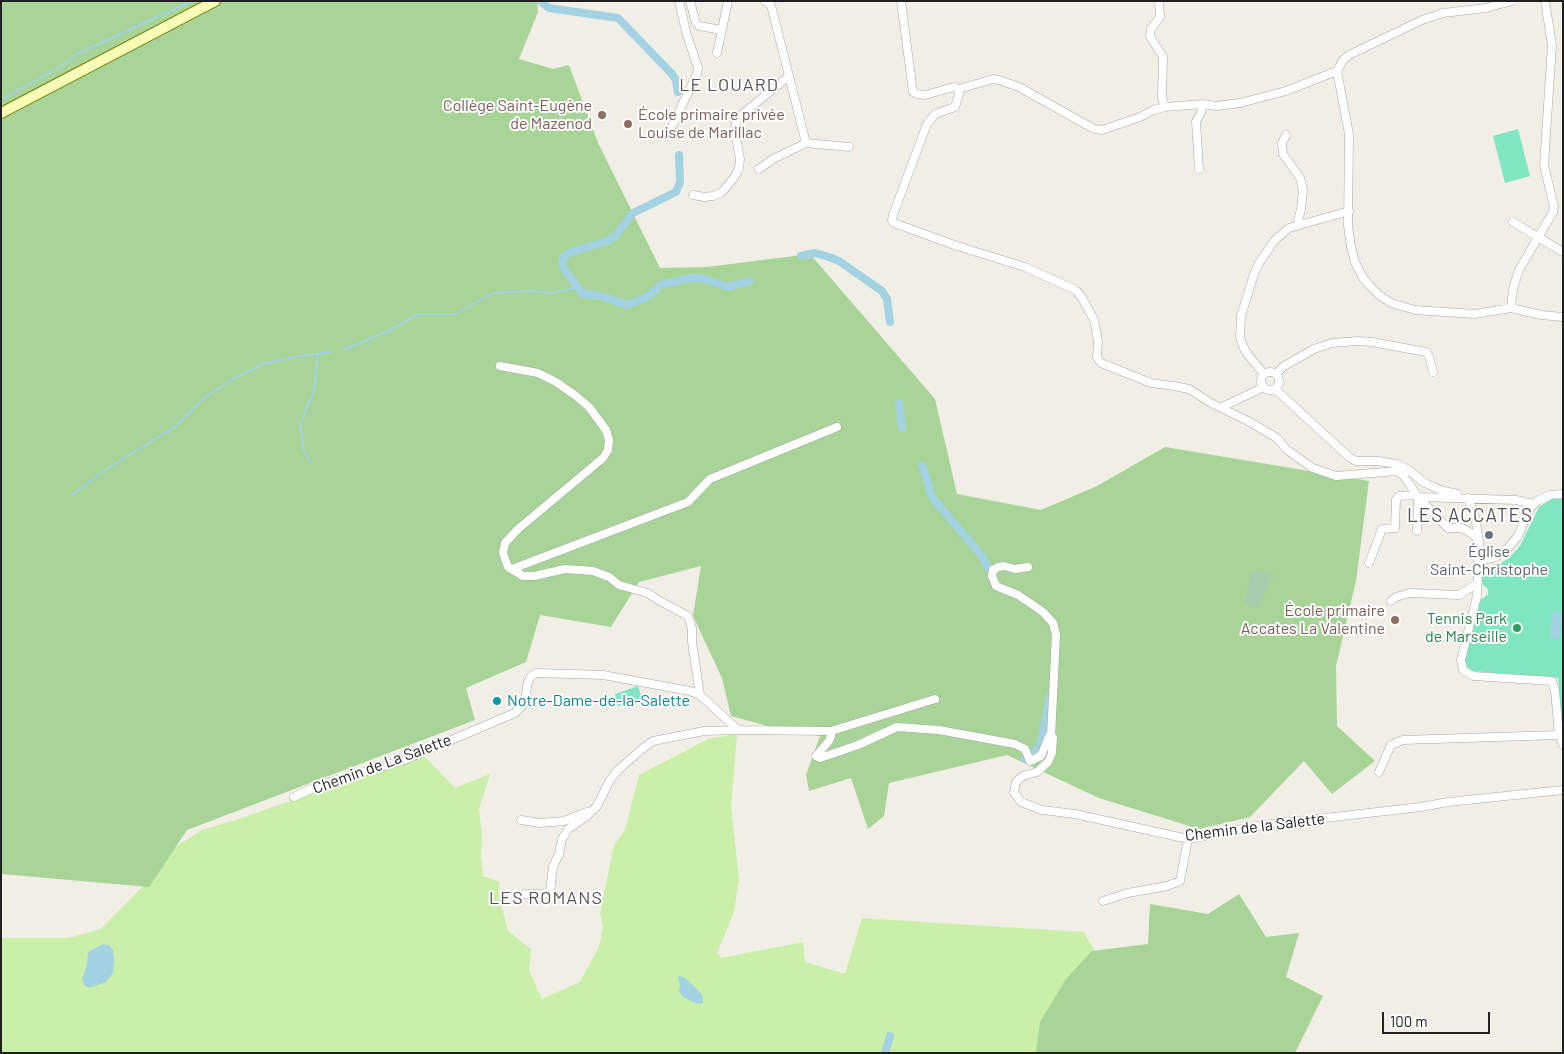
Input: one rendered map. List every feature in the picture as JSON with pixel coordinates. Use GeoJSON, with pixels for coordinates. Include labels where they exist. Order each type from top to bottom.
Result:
{"type":"FeatureCollection","features":[{"type":"Feature","properties":{"kind":"main road"},"geometry":{"type":"LineString","coordinates":[[1,113],[214,2]]}},
{"type":"Feature","properties":{"kind":"street"},"geometry":{"type":"LineString","coordinates":[[672,126],[697,74],[698,68],[686,32],[679,1]]}},
{"type":"Feature","properties":{"kind":"street"},"geometry":{"type":"LineString","coordinates":[[690,1],[696,23],[699,26],[722,30]]}},
{"type":"Feature","properties":{"kind":"street"},"geometry":{"type":"LineString","coordinates":[[717,53],[728,1]]}},
{"type":"Feature","properties":{"kind":"street"},"geometry":{"type":"LineString","coordinates":[[765,1],[770,4],[772,9],[806,143]]}},
{"type":"Feature","properties":{"kind":"street"},"geometry":{"type":"LineString","coordinates":[[901,1],[914,92],[917,94],[954,87],[959,89],[993,79],[999,80],[1020,87],[1094,129],[1102,130],[1153,110],[1166,107],[1203,104],[1216,106],[1263,98],[1311,82],[1338,70]]}},
{"type":"Feature","properties":{"kind":"street"},"geometry":{"type":"LineString","coordinates":[[1159,1],[1160,17],[1151,29],[1150,36],[1163,57],[1162,98],[1166,107]]}},
{"type":"Feature","properties":{"kind":"street"},"geometry":{"type":"LineString","coordinates":[[1512,1],[1486,8],[1443,13],[1422,20],[1348,55],[1343,60],[1338,70],[1349,134],[1351,247],[1354,262],[1363,278],[1379,295],[1392,303],[1416,310],[1461,314],[1475,314],[1511,308],[1541,315],[1563,317]]}},
{"type":"Feature","properties":{"kind":"street"},"geometry":{"type":"LineString","coordinates":[[1511,308],[1515,279],[1551,218],[1554,208],[1544,165],[1552,45],[1545,1]]}},
{"type":"Feature","properties":{"kind":"street"},"geometry":{"type":"LineString","coordinates":[[693,195],[713,196],[722,192],[734,178],[739,168],[740,159],[735,132],[736,122],[740,116],[789,76]]}},
{"type":"Feature","properties":{"kind":"street"},"geometry":{"type":"LineString","coordinates":[[959,89],[958,103],[955,107],[935,114],[927,124],[900,194],[892,220],[894,223],[957,246],[1025,267],[1076,290],[1094,320],[1098,341],[1097,357],[1101,363],[1151,383],[1184,387],[1210,403],[1222,407],[1277,438],[1286,449],[1314,468],[1336,476],[1397,471],[1403,475],[1417,496],[1448,528],[1467,530],[1476,536],[1479,541]]}},
{"type":"Feature","properties":{"kind":"street"},"geometry":{"type":"LineString","coordinates":[[1200,169],[1196,121],[1201,113],[1203,104]]}},
{"type":"Feature","properties":{"kind":"street"},"geometry":{"type":"LineString","coordinates":[[1286,135],[1282,143],[1283,154],[1298,173],[1303,190],[1297,225]]}},
{"type":"Feature","properties":{"kind":"street"},"geometry":{"type":"LineString","coordinates":[[758,169],[773,159],[806,143],[849,147]]}},
{"type":"Feature","properties":{"kind":"street"},"geometry":{"type":"LineString","coordinates":[[1264,374],[1242,346],[1240,337],[1241,316],[1254,274],[1265,253],[1289,228],[1349,210]]}},
{"type":"Feature","properties":{"kind":"street"},"geometry":{"type":"LineString","coordinates":[[1514,222],[1563,252]]}},
{"type":"Feature","properties":{"kind":"street"},"geometry":{"type":"LineString","coordinates":[[1276,374],[1284,366],[1314,349],[1332,344],[1358,341],[1426,352],[1429,356],[1433,372]]}},
{"type":"Feature","properties":{"kind":"street"},"geometry":{"type":"LineString","coordinates":[[500,366],[538,373],[556,382],[589,407],[606,430],[609,440],[608,450],[603,458],[518,529],[505,543],[503,553],[508,566],[523,576],[564,568],[592,571],[609,577],[619,584],[648,593],[688,616],[692,628],[692,642],[700,694],[738,730]]}},
{"type":"Feature","properties":{"kind":"street"},"geometry":{"type":"LineString","coordinates":[[1270,372],[1276,374],[1280,382],[1275,389],[1267,390],[1261,380],[1264,374],[1270,372]]}},
{"type":"Feature","properties":{"kind":"street"},"geometry":{"type":"LineString","coordinates":[[1222,407],[1264,387]]}},
{"type":"Feature","properties":{"kind":"street"},"geometry":{"type":"LineString","coordinates":[[1275,389],[1340,450],[1356,461],[1378,461],[1396,464],[1407,469],[1425,483],[1444,492],[1461,495],[1466,498],[1475,516],[1479,541],[1476,600],[1461,660],[1463,670],[1473,676],[1552,681],[1555,691],[1559,735],[1563,746]]}},
{"type":"Feature","properties":{"kind":"street"},"geometry":{"type":"LineString","coordinates":[[512,569],[688,502],[710,479],[837,427]]}},
{"type":"Feature","properties":{"kind":"street"},"geometry":{"type":"LineString","coordinates":[[1356,461],[1358,474]]}},
{"type":"Feature","properties":{"kind":"street"},"geometry":{"type":"LineString","coordinates":[[1478,560],[1496,557],[1508,548],[1518,536],[1533,504],[1542,497],[1563,494]]}},
{"type":"Feature","properties":{"kind":"street"},"geometry":{"type":"LineString","coordinates":[[1369,563],[1382,529],[1395,528],[1396,500],[1399,496],[1516,500],[1533,504]]}},
{"type":"Feature","properties":{"kind":"street"},"geometry":{"type":"LineString","coordinates":[[1417,496],[1417,531]]}},
{"type":"Feature","properties":{"kind":"street"},"geometry":{"type":"LineString","coordinates":[[1475,516],[1478,499]]}},
{"type":"Feature","properties":{"kind":"street"},"geometry":{"type":"LineString","coordinates":[[831,731],[829,741],[816,756],[820,758],[858,745],[897,727],[939,730],[1015,744],[1025,749],[1030,761],[1041,756],[1049,736],[1051,736],[1056,642],[1053,623],[1043,612],[1018,595],[996,586],[992,576],[993,570],[998,567],[1004,566],[1015,569],[1028,567]]}},
{"type":"Feature","properties":{"kind":"street"},"geometry":{"type":"LineString","coordinates":[[1391,602],[1396,596],[1410,593],[1460,595],[1478,583]]}},
{"type":"Feature","properties":{"kind":"street","name":"Chemin de La Salette"},"geometry":{"type":"LineString","coordinates":[[294,797],[320,785],[404,760],[515,713],[523,705],[526,699],[528,682],[531,676],[536,673],[604,675],[700,694]]}},
{"type":"Feature","properties":{"kind":"street"},"geometry":{"type":"LineString","coordinates":[[524,894],[550,892],[553,867],[559,854],[562,839],[568,829],[587,816],[597,806],[610,780],[618,770],[653,742],[704,731],[831,731],[935,699]]}},
{"type":"Feature","properties":{"kind":"street"},"geometry":{"type":"LineString","coordinates":[[1379,772],[1391,745],[1404,740],[1559,735]]}},
{"type":"Feature","properties":{"kind":"street","name":"Chemin de la Salette"},"geometry":{"type":"LineString","coordinates":[[1051,736],[1052,753],[1048,762],[1037,772],[1023,776],[1016,782],[1014,792],[1021,802],[1042,810],[1075,814],[1188,839],[1263,825],[1563,790]]}},
{"type":"Feature","properties":{"kind":"street"},"geometry":{"type":"LineString","coordinates":[[521,820],[540,823],[564,821],[580,816],[597,806]]}},
{"type":"Feature","properties":{"kind":"street"},"geometry":{"type":"LineString","coordinates":[[1103,901],[1128,893],[1167,886],[1180,881],[1188,839]]}},
{"type":"Feature","properties":{"kind":"green space"},"geometry":{"type":"Polygon","coordinates":[[[1,1],[537,1],[538,12],[519,59],[553,69],[569,65],[598,143],[660,268],[707,267],[810,254],[935,399],[957,494],[1041,510],[1097,486],[1165,447],[1369,481],[1356,581],[1336,666],[1337,726],[1375,761],[1332,794],[1304,761],[1250,817],[1199,829],[1099,798],[1007,755],[889,783],[884,816],[868,829],[851,778],[809,791],[806,775],[820,736],[775,728],[731,716],[722,678],[693,616],[701,566],[639,582],[611,627],[540,615],[526,662],[466,688],[475,720],[187,830],[149,887],[1,874],[1,1]]]}},
{"type":"Feature","properties":{"kind":"green space"},"geometry":{"type":"Polygon","coordinates":[[[1518,129],[1530,176],[1505,183],[1493,136],[1518,129]]]}},
{"type":"Feature","properties":{"kind":"green space","name":"Tennis Park de Marseille"},"geometry":{"type":"Polygon","coordinates":[[[1552,499],[1563,499],[1563,727],[1558,678],[1472,671],[1468,668],[1465,660],[1478,606],[1481,600],[1488,594],[1488,589],[1482,584],[1481,575],[1484,568],[1498,565],[1509,558],[1520,546],[1539,507],[1552,499]]]}},
{"type":"Feature","properties":{"kind":"green space"},"geometry":{"type":"Polygon","coordinates":[[[1253,569],[1273,575],[1258,608],[1244,603],[1253,569]]]}},
{"type":"Feature","properties":{"kind":"green space"},"geometry":{"type":"Polygon","coordinates":[[[638,686],[642,699],[618,706],[615,694],[638,686]]]}},
{"type":"Feature","properties":{"kind":"green space"},"geometry":{"type":"Polygon","coordinates":[[[737,734],[731,806],[739,879],[734,912],[717,953],[721,958],[803,942],[805,962],[845,974],[862,918],[1084,932],[1094,950],[1038,1053],[1,1053],[1,938],[69,938],[101,929],[156,873],[172,849],[202,830],[242,818],[422,754],[455,788],[490,774],[479,809],[483,876],[500,882],[498,892],[508,931],[531,949],[529,971],[542,999],[580,982],[599,947],[603,927],[600,914],[614,845],[625,830],[639,775],[708,739],[737,734]]]}},
{"type":"Feature","properties":{"kind":"green space"},"geometry":{"type":"Polygon","coordinates":[[[1239,894],[1266,937],[1299,933],[1286,977],[1323,996],[1295,1053],[1036,1053],[1040,1022],[1066,979],[1092,951],[1148,944],[1150,904],[1208,914],[1239,894]]]}},
{"type":"Feature","properties":{"kind":"water"},"geometry":{"type":"Polygon","coordinates":[[[1552,612],[1562,613],[1560,639],[1550,639],[1552,612]]]}},
{"type":"Feature","properties":{"kind":"water"},"geometry":{"type":"Polygon","coordinates":[[[103,944],[109,945],[113,950],[113,973],[106,982],[89,988],[84,985],[82,979],[87,965],[88,952],[103,944]]]}},
{"type":"Feature","properties":{"kind":"water"},"geometry":{"type":"Polygon","coordinates":[[[678,977],[684,977],[700,992],[703,997],[703,1003],[695,1003],[683,997],[679,991],[678,977]]]}},
{"type":"Feature","properties":{"kind":"waterway"},"geometry":{"type":"LineString","coordinates":[[1,100],[63,65],[77,54],[192,1]]}},
{"type":"Feature","properties":{"kind":"waterway"},"geometry":{"type":"LineString","coordinates":[[540,1],[549,8],[618,18],[672,74],[676,80],[678,92]]}},
{"type":"Feature","properties":{"kind":"waterway"},"geometry":{"type":"LineString","coordinates":[[679,155],[680,182],[676,192],[633,213],[616,235],[608,241],[571,252],[565,256],[562,260],[564,269],[583,294],[601,296],[627,305],[649,296],[660,285],[690,278],[701,278],[728,287],[750,281]]}},
{"type":"Feature","properties":{"kind":"waterway"},"geometry":{"type":"LineString","coordinates":[[801,256],[815,253],[839,261],[882,291],[887,299],[890,322]]}},
{"type":"Feature","properties":{"kind":"waterway"},"geometry":{"type":"LineString","coordinates":[[345,349],[384,333],[419,314],[456,314],[493,293],[532,291],[552,293],[577,287]]}},
{"type":"Feature","properties":{"kind":"waterway"},"geometry":{"type":"LineString","coordinates":[[311,462],[304,452],[300,424],[314,391],[318,354],[331,352]]}},
{"type":"Feature","properties":{"kind":"waterway"},"geometry":{"type":"LineString","coordinates":[[72,495],[108,468],[175,427],[204,398],[233,379],[264,364],[318,354]]}},
{"type":"Feature","properties":{"kind":"waterway"},"geometry":{"type":"LineString","coordinates":[[899,403],[902,428]]}},
{"type":"Feature","properties":{"kind":"waterway"},"geometry":{"type":"LineString","coordinates":[[922,465],[932,497],[981,555],[989,569]]}},
{"type":"Feature","properties":{"kind":"waterway"},"geometry":{"type":"LineString","coordinates":[[1025,759],[1038,749],[1041,742],[1050,696]]}},
{"type":"Feature","properties":{"kind":"waterway"},"geometry":{"type":"LineString","coordinates":[[885,1053],[890,1036]]}},
{"type":"Feature","properties":{"kind":"place","name":"Collège Saint-Eugène de Mazenod"},"geometry":{"type":"Point","coordinates":[602,115]}},
{"type":"Feature","properties":{"kind":"place","name":"École primaire privée Louise de Marillac"},"geometry":{"type":"Point","coordinates":[628,124]}},
{"type":"Feature","properties":{"kind":"place","name":"Église Saint-Christophe"},"geometry":{"type":"Point","coordinates":[1489,535]}},
{"type":"Feature","properties":{"kind":"place","name":"École primaire Accates La Valentine"},"geometry":{"type":"Point","coordinates":[1395,620]}},
{"type":"Feature","properties":{"kind":"place","name":"Tennis Park de Marseille"},"geometry":{"type":"Point","coordinates":[1517,628]}},
{"type":"Feature","properties":{"kind":"place","name":"Notre-Dame-de-la-Salette"},"geometry":{"type":"Point","coordinates":[497,701]}},
{"type":"Feature","properties":{"kind":"district","name":"LE LOUARD"},"geometry":{"type":"Point","coordinates":[729,85]}},
{"type":"Feature","properties":{"kind":"district","name":"LES ACCATES"},"geometry":{"type":"Point","coordinates":[1470,516]}},
{"type":"Feature","properties":{"kind":"district","name":"LES ROMANS"},"geometry":{"type":"Point","coordinates":[546,898]}}]}
